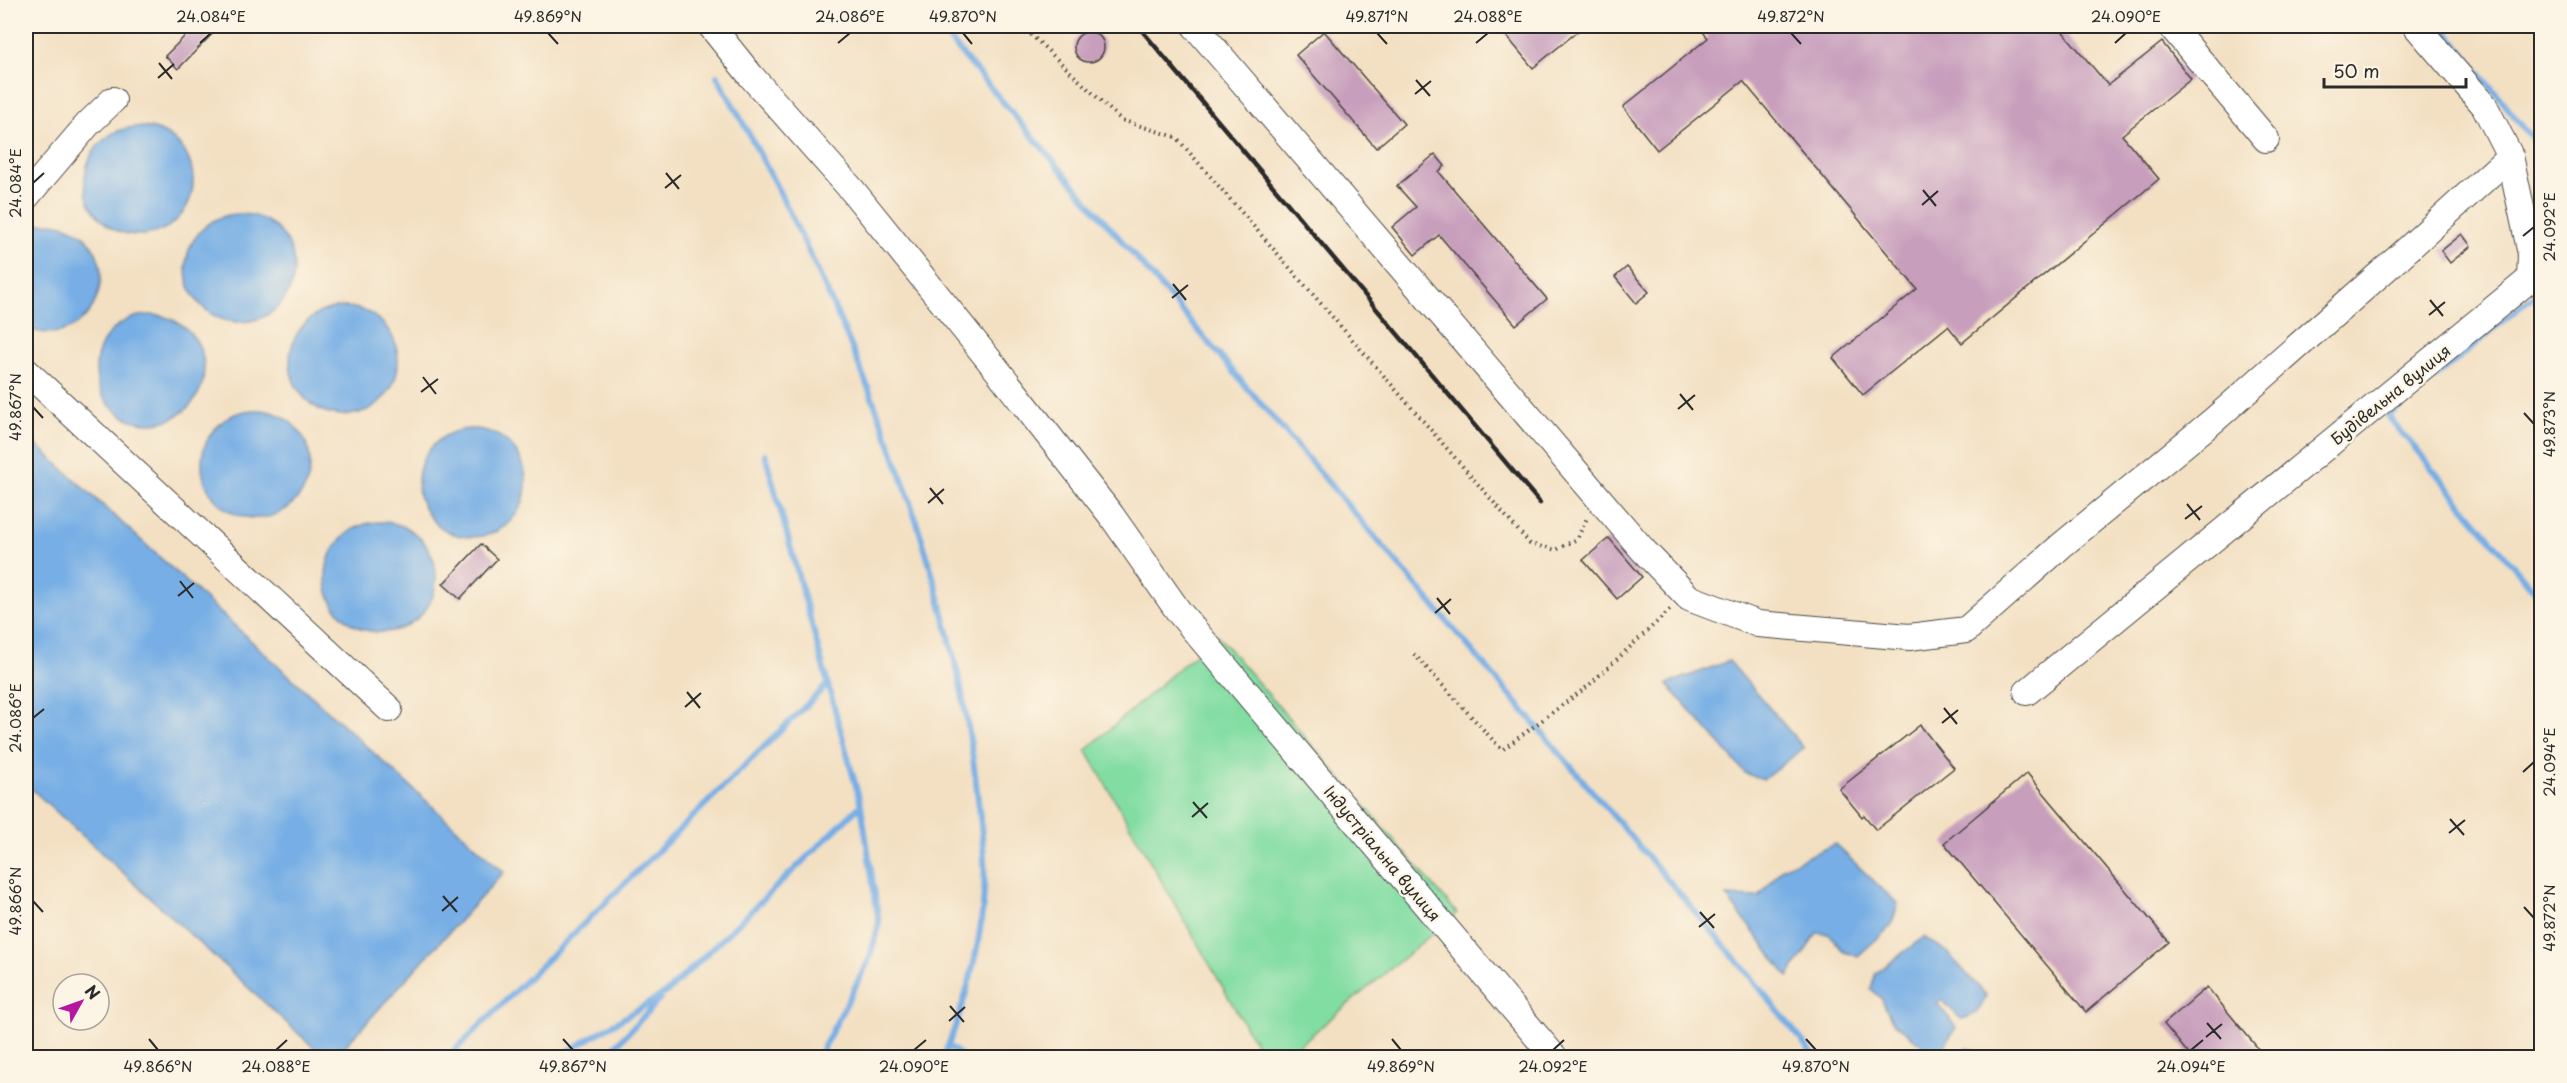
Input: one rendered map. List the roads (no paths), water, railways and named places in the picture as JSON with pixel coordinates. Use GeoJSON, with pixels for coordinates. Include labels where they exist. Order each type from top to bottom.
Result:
{"type":"FeatureCollection","features":[{"type":"Feature","properties":{"kind":"street","name":"Індустріальна вулиця"},"geometry":{"type":"LineString","coordinates":[[711,26],[757,84],[853,191],[998,371],[1111,515],[1179,612],[1555,1058]]}},
{"type":"Feature","properties":{"kind":"street"},"geometry":{"type":"LineString","coordinates":[[1195,26],[1597,496],[1689,598],[1758,624],[1909,637],[1966,630],[2062,545],[2214,420],[2510,156]]}},
{"type":"Feature","properties":{"kind":"street"},"geometry":{"type":"LineString","coordinates":[[2171,26],[2266,139]]}},
{"type":"Feature","properties":{"kind":"street","name":"Будівельна вулиця"},"geometry":{"type":"LineString","coordinates":[[2027,692],[2530,279],[2531,254],[2510,156],[2484,105],[2416,26]]}},
{"type":"Feature","properties":{"kind":"street"},"geometry":{"type":"LineString","coordinates":[[26,197],[88,124],[113,100]]}},
{"type":"Feature","properties":{"kind":"street"},"geometry":{"type":"LineString","coordinates":[[26,371],[389,709]]}},
{"type":"Feature","properties":{"kind":"water"},"geometry":{"type":"Polygon","coordinates":[[[139,127],[160,131],[178,142],[189,160],[193,181],[189,202],[178,220],[160,231],[139,235],[118,231],[100,220],[89,202],[85,181],[89,160],[100,142],[118,131],[139,127]]]}},
{"type":"Feature","properties":{"kind":"water"},"geometry":{"type":"Polygon","coordinates":[[[240,214],[261,218],[279,229],[290,247],[294,268],[290,289],[279,307],[261,318],[240,322],[219,318],[201,307],[190,289],[186,268],[190,247],[201,229],[219,218],[240,214]]]}},
{"type":"Feature","properties":{"kind":"water"},"geometry":{"type":"Polygon","coordinates":[[[35,224],[59,224],[82,235],[96,252],[101,273],[98,294],[88,313],[72,327],[51,333],[26,328],[26,228],[35,224]]]}},
{"type":"Feature","properties":{"kind":"water"},"geometry":{"type":"Polygon","coordinates":[[[344,307],[365,311],[383,322],[394,340],[398,361],[394,382],[383,400],[365,411],[344,415],[323,411],[305,400],[294,382],[290,361],[294,340],[305,322],[323,311],[344,307]]]}},
{"type":"Feature","properties":{"kind":"water"},"geometry":{"type":"Polygon","coordinates":[[[150,315],[171,319],[189,330],[200,348],[204,369],[200,390],[189,408],[171,419],[150,423],[129,419],[111,408],[100,390],[96,369],[100,348],[111,330],[129,319],[150,315]]]}},
{"type":"Feature","properties":{"kind":"water"},"geometry":{"type":"Polygon","coordinates":[[[256,410],[277,414],[295,425],[306,443],[310,464],[306,485],[295,503],[277,514],[256,518],[235,514],[217,503],[206,485],[202,464],[206,443],[217,425],[235,414],[256,410]]]}},
{"type":"Feature","properties":{"kind":"water"},"geometry":{"type":"Polygon","coordinates":[[[472,429],[493,433],[511,444],[522,462],[526,483],[522,504],[511,522],[493,533],[472,537],[451,533],[433,522],[422,504],[418,483],[422,462],[433,444],[451,433],[472,429]]]}},
{"type":"Feature","properties":{"kind":"water"},"geometry":{"type":"Polygon","coordinates":[[[26,435],[504,872],[335,1057],[324,1057],[26,784],[26,435]]]}},
{"type":"Feature","properties":{"kind":"water"},"geometry":{"type":"Polygon","coordinates":[[[381,522],[402,527],[420,538],[431,556],[436,577],[431,598],[420,616],[402,627],[381,632],[360,627],[342,616],[331,598],[326,577],[331,556],[342,538],[360,527],[381,522]]]}},
{"type":"Feature","properties":{"kind":"water"},"geometry":{"type":"Polygon","coordinates":[[[1729,661],[1804,748],[1764,779],[1746,774],[1667,684],[1729,661]]]}},
{"type":"Feature","properties":{"kind":"water"},"geometry":{"type":"Polygon","coordinates":[[[1835,844],[1898,904],[1891,926],[1858,956],[1844,952],[1829,934],[1817,933],[1788,977],[1726,896],[1759,897],[1782,868],[1835,844]]]}},
{"type":"Feature","properties":{"kind":"water"},"geometry":{"type":"Polygon","coordinates":[[[1924,937],[1946,951],[1986,995],[1977,1012],[1961,1019],[1942,1000],[1937,1003],[1956,1027],[1942,1050],[1929,1051],[1892,1021],[1881,998],[1871,989],[1875,974],[1924,937]]]}},
{"type":"Feature","properties":{"kind":"water"},"geometry":{"type":"Polygon","coordinates":[[[1968,1047],[1988,1057],[1954,1057],[1968,1047]]]}},
{"type":"Feature","properties":{"kind":"waterway"},"geometry":{"type":"LineString","coordinates":[[938,26],[1745,970],[1816,1058]]}},
{"type":"Feature","properties":{"kind":"waterway"},"geometry":{"type":"LineString","coordinates":[[2442,26],[2542,151]]}},
{"type":"Feature","properties":{"kind":"waterway"},"geometry":{"type":"LineString","coordinates":[[717,76],[793,219],[860,366],[915,518],[958,674],[975,774],[984,881],[976,955],[958,1018],[943,1058]]}},
{"type":"Feature","properties":{"kind":"waterway"},"geometry":{"type":"LineString","coordinates":[[2542,289],[2388,416],[2542,600]]}},
{"type":"Feature","properties":{"kind":"waterway"},"geometry":{"type":"LineString","coordinates":[[557,1058],[667,992],[861,805],[765,454]]}},
{"type":"Feature","properties":{"kind":"waterway"},"geometry":{"type":"LineString","coordinates":[[447,1058],[828,684]]}},
{"type":"Feature","properties":{"kind":"waterway"},"geometry":{"type":"LineString","coordinates":[[818,1058],[869,960],[879,923],[861,805]]}},
{"type":"Feature","properties":{"kind":"waterway"},"geometry":{"type":"LineString","coordinates":[[604,1058],[660,999]]}},
{"type":"Feature","properties":{"kind":"waterway"},"geometry":{"type":"LineString","coordinates":[[948,1046],[965,1058]]}},
{"type":"Feature","properties":{"kind":"railway"},"geometry":{"type":"LineString","coordinates":[[1138,26],[1540,503]]}}]}
